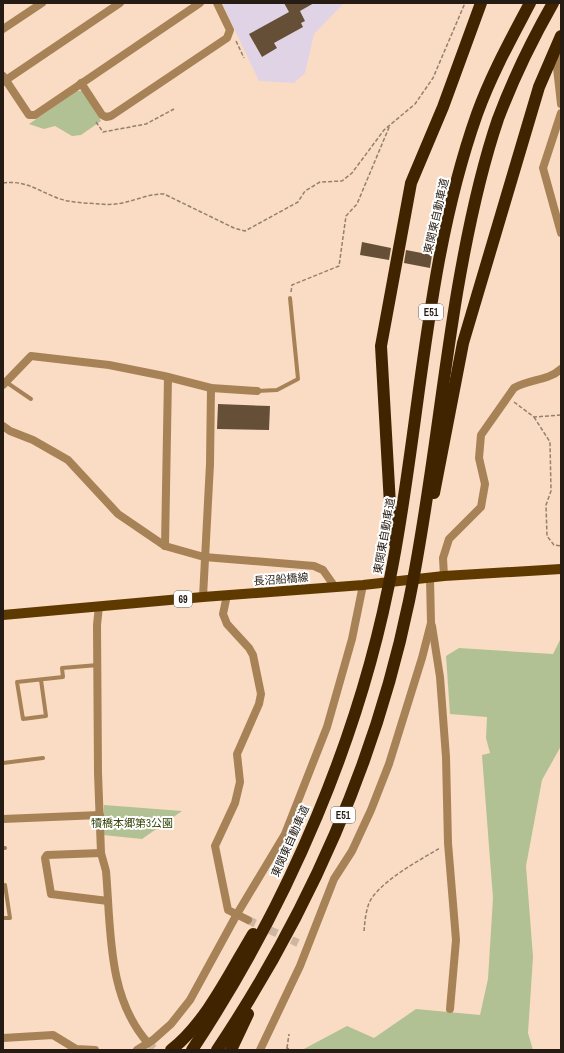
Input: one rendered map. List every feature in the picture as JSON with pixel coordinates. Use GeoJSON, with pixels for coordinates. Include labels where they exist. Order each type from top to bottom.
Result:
{"type":"FeatureCollection","features":[{"type":"Feature","properties":{"kind":"highway"},"geometry":{"type":"LineString","coordinates":[[393,563],[380,346],[411,184],[443,107],[481,3]]}},
{"type":"Feature","properties":{"kind":"highway","name":"東関東自動車道"},"geometry":{"type":"LineString","coordinates":[[192,1050],[244,967],[314,821],[348,735],[362,692],[393,563],[414,432],[425,341],[442,245],[463,157],[478,112],[497,67],[530,3]]}},
{"type":"Feature","properties":{"kind":"highway","name":"E51"},"geometry":{"type":"LineString","coordinates":[[217,1050],[276,955],[304,902],[336,833],[366,753],[398,648],[417,559],[464,250],[484,164],[498,120],[515,76],[553,3]]}},
{"type":"Feature","properties":{"kind":"highway"},"geometry":{"type":"LineString","coordinates":[[417,559],[429,520],[463,343],[539,87],[561,36]]}},
{"type":"Feature","properties":{"kind":"highway"},"geometry":{"type":"LineString","coordinates":[[171,1050],[191,1030],[221,988],[259,923],[314,821]]}},
{"type":"Feature","properties":{"kind":"highway"},"geometry":{"type":"LineString","coordinates":[[232,1050],[276,955]]}},
{"type":"Feature","properties":{"kind":"main road","name":"長沼船橋線"},"geometry":{"type":"LineString","coordinates":[[3,615],[203,597],[362,585],[444,576],[561,569]]}},
{"type":"Feature","properties":{"kind":"street"},"geometry":{"type":"LineString","coordinates":[[3,29],[42,3]]}},
{"type":"Feature","properties":{"kind":"street"},"geometry":{"type":"LineString","coordinates":[[120,3],[4,79],[29,115],[35,115],[200,3]]}},
{"type":"Feature","properties":{"kind":"street"},"geometry":{"type":"LineString","coordinates":[[81,83],[102,115],[106,117],[111,116],[227,38],[230,30],[217,3]]}},
{"type":"Feature","properties":{"kind":"street"},"geometry":{"type":"LineString","coordinates":[[561,58],[557,68],[561,104]]}},
{"type":"Feature","properties":{"kind":"street"},"geometry":{"type":"LineString","coordinates":[[561,113],[543,168],[561,232]]}},
{"type":"Feature","properties":{"kind":"street"},"geometry":{"type":"LineString","coordinates":[[4,384],[31,356],[109,365],[168,377],[211,388],[258,391]]}},
{"type":"Feature","properties":{"kind":"street"},"geometry":{"type":"LineString","coordinates":[[444,576],[443,558],[449,539],[481,506],[485,484],[479,458],[479,443],[481,436],[514,388],[520,384],[547,378],[561,369]]}},
{"type":"Feature","properties":{"kind":"street"},"geometry":{"type":"LineString","coordinates":[[165,546],[168,377]]}},
{"type":"Feature","properties":{"kind":"street"},"geometry":{"type":"LineString","coordinates":[[203,597],[210,464],[211,388]]}},
{"type":"Feature","properties":{"kind":"street"},"geometry":{"type":"LineString","coordinates":[[3,426],[10,431],[33,440],[68,460],[118,514],[165,546],[204,557],[314,566],[323,570],[335,587]]}},
{"type":"Feature","properties":{"kind":"street"},"geometry":{"type":"LineString","coordinates":[[430,578],[431,623],[440,677],[446,757],[448,843],[456,940],[450,1009]]}},
{"type":"Feature","properties":{"kind":"street"},"geometry":{"type":"LineString","coordinates":[[137,1050],[171,1024],[190,1000],[237,914],[285,834],[327,727],[352,639],[362,585]]}},
{"type":"Feature","properties":{"kind":"street"},"geometry":{"type":"LineString","coordinates":[[227,595],[223,614],[227,624],[249,648],[253,655],[261,694],[259,704],[237,754],[240,782],[235,803],[215,846],[228,910],[248,920]]}},
{"type":"Feature","properties":{"kind":"street"},"geometry":{"type":"LineString","coordinates":[[99,606],[97,625],[98,773],[101,853],[106,871],[118,989],[130,1020],[148,1043]]}},
{"type":"Feature","properties":{"kind":"street"},"geometry":{"type":"LineString","coordinates":[[260,1050],[300,966],[334,879],[352,851],[371,810],[389,764],[422,658],[431,623]]}},
{"type":"Feature","properties":{"kind":"street"},"geometry":{"type":"LineString","coordinates":[[3,819],[100,815]]}},
{"type":"Feature","properties":{"kind":"street"},"geometry":{"type":"LineString","coordinates":[[101,853],[48,854],[45,858],[51,894],[108,901]]}},
{"type":"Feature","properties":{"kind":"street"},"geometry":{"type":"LineString","coordinates":[[298,943],[306,948]]}},
{"type":"Feature","properties":{"kind":"street"},"geometry":{"type":"LineString","coordinates":[[3,1038],[53,1035],[76,1049],[95,1050]]}},
{"type":"Feature","properties":{"kind":"lane"},"geometry":{"type":"LineString","coordinates":[[258,391],[277,390],[298,379],[296,344],[290,298]]}},
{"type":"Feature","properties":{"kind":"lane"},"geometry":{"type":"LineString","coordinates":[[4,384],[31,399]]}},
{"type":"Feature","properties":{"kind":"lane"},"geometry":{"type":"LineString","coordinates":[[42,680],[46,716],[22,719],[17,682],[63,677],[62,668],[98,665]]}},
{"type":"Feature","properties":{"kind":"lane"},"geometry":{"type":"LineString","coordinates":[[3,763],[43,758]]}},
{"type":"Feature","properties":{"kind":"lane"},"geometry":{"type":"LineString","coordinates":[[3,886],[5,885],[10,918],[3,918]]}},
{"type":"Feature","properties":{"kind":"path"},"geometry":{"type":"LineString","coordinates":[[3,183],[32,185],[57,198],[103,205],[126,204],[153,194],[164,194],[234,228],[245,231],[298,202],[305,191],[320,182],[342,181],[352,173],[367,151],[390,125],[415,104],[433,78],[465,3]]}},
{"type":"Feature","properties":{"kind":"path"},"geometry":{"type":"LineString","coordinates":[[230,30],[244,58]]}},
{"type":"Feature","properties":{"kind":"path"},"geometry":{"type":"LineString","coordinates":[[96,120],[103,132],[146,124],[174,109]]}},
{"type":"Feature","properties":{"kind":"path"},"geometry":{"type":"LineString","coordinates":[[290,298],[292,285],[339,266],[346,216],[357,204],[390,125]]}},
{"type":"Feature","properties":{"kind":"path"},"geometry":{"type":"LineString","coordinates":[[507,397],[534,417],[550,442],[551,491],[546,505],[547,536],[554,545],[561,546]]}},
{"type":"Feature","properties":{"kind":"path"},"geometry":{"type":"LineString","coordinates":[[534,417],[561,415]]}},
{"type":"Feature","properties":{"kind":"path"},"geometry":{"type":"LineString","coordinates":[[364,931],[367,910],[373,896],[404,870],[448,843]]}},
{"type":"Feature","properties":{"kind":"path"},"geometry":{"type":"LineString","coordinates":[[289,1034],[287,1049],[291,1050]]}},
{"type":"Feature","properties":{"kind":"shaded area"},"geometry":{"type":"Polygon","coordinates":[[[222,3],[344,3],[314,34],[305,73],[294,83],[259,81],[222,3]]]}},
{"type":"Feature","properties":{"kind":"green space"},"geometry":{"type":"Polygon","coordinates":[[[77,91],[82,91],[101,121],[81,135],[72,136],[55,126],[44,129],[29,124],[77,91]]]}},
{"type":"Feature","properties":{"kind":"green space"},"geometry":{"type":"Polygon","coordinates":[[[561,638],[561,746],[542,780],[526,866],[533,957],[528,1033],[533,1050],[302,1050],[347,1026],[374,1038],[416,1009],[480,1015],[488,979],[493,898],[482,755],[490,753],[486,738],[487,717],[450,714],[446,656],[459,648],[553,654],[561,638]]]}},
{"type":"Feature","properties":{"kind":"green space","name":"犢橋本郷第3公園"},"geometry":{"type":"Polygon","coordinates":[[[104,805],[182,811],[142,839],[103,835],[104,805]]]}},
{"type":"Feature","properties":{"kind":"building"},"geometry":{"type":"Polygon","coordinates":[[[284,3],[314,3],[300,11],[305,21],[301,23],[303,27],[274,43],[277,48],[262,57],[249,34],[289,12],[284,3]]]}},
{"type":"Feature","properties":{"kind":"building"},"geometry":{"type":"Polygon","coordinates":[[[362,242],[391,248],[389,260],[360,255],[362,242]]]}},
{"type":"Feature","properties":{"kind":"building"},"geometry":{"type":"Polygon","coordinates":[[[406,250],[432,255],[430,268],[404,263],[406,250]]]}},
{"type":"Feature","properties":{"kind":"building"},"geometry":{"type":"Polygon","coordinates":[[[218,404],[270,406],[269,430],[217,429],[218,404]]]}},
{"type":"Feature","properties":{"kind":"tunnel"},"geometry":{"type":"LineString","coordinates":[[248,920],[298,943]]}},
{"type":"Feature","properties":{"kind":"tunnel"},"geometry":{"type":"LineString","coordinates":[[148,1043],[155,1050]]}}]}
